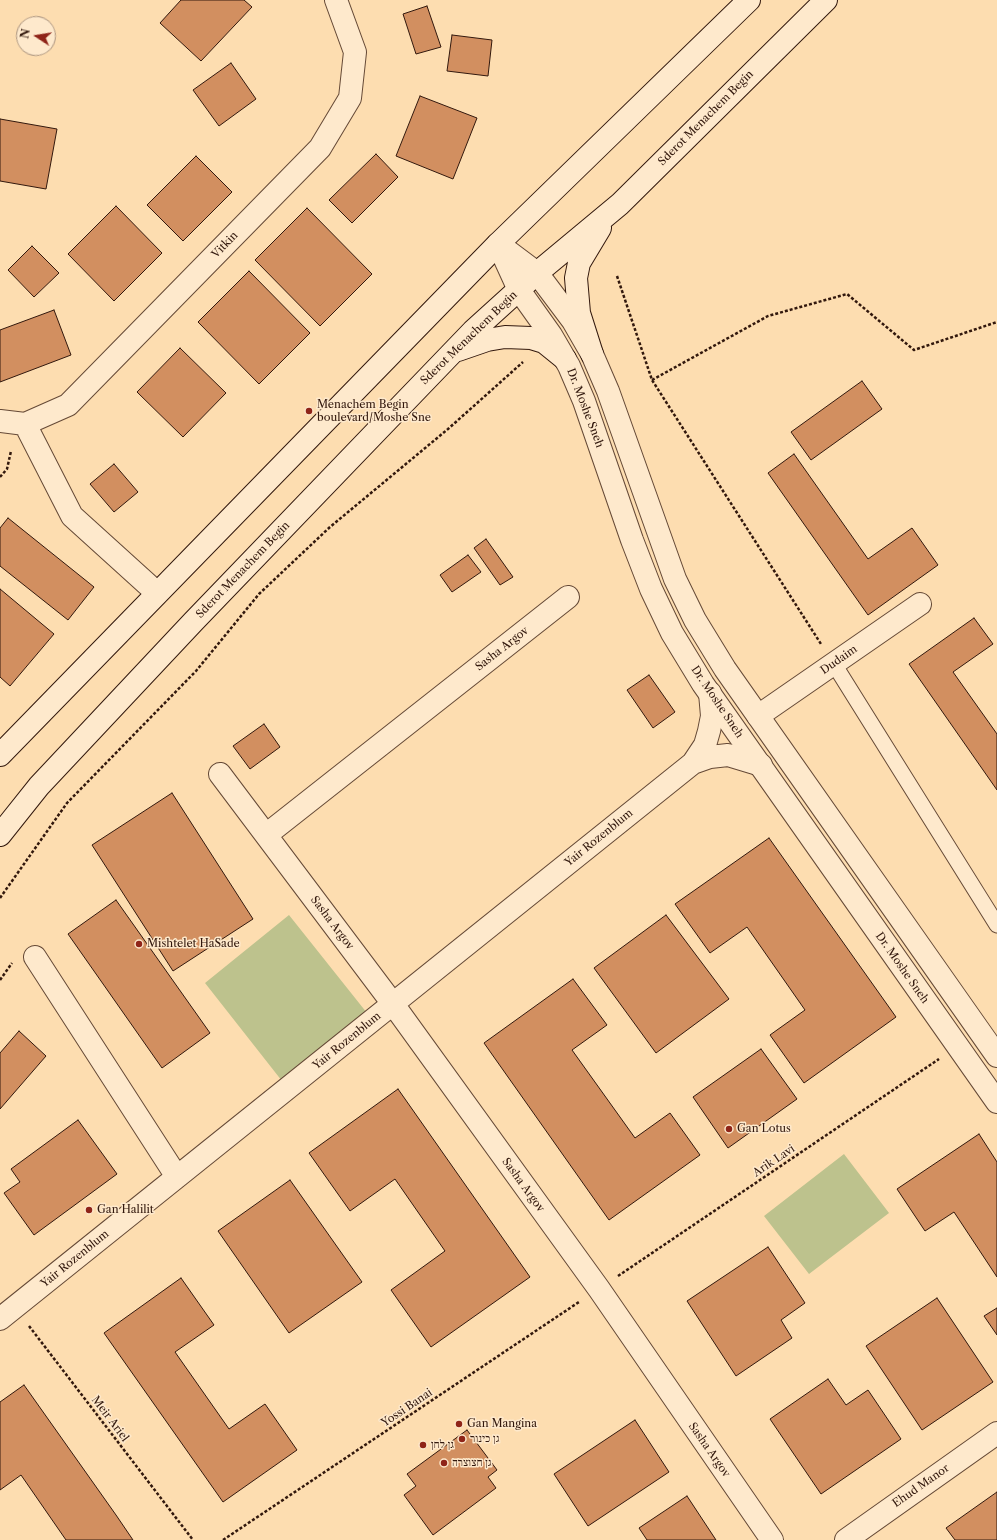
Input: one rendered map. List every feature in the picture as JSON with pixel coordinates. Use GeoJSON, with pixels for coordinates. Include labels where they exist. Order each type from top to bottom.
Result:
{"type":"FeatureCollection","features":[{"type":"Feature","properties":{"kind":"street","name":"Vitkin"},"geometry":{"type":"LineString","coordinates":[[25,424],[68,405],[320,148],[350,98],[355,52],[336,0]]}},
{"type":"Feature","properties":{"kind":"street"},"geometry":{"type":"LineString","coordinates":[[0,755],[498,244],[749,0]]}},
{"type":"Feature","properties":{"kind":"street","name":"Sderot Menachem Begin"},"geometry":{"type":"LineString","coordinates":[[0,835],[50,775],[199,616],[453,351],[537,274],[610,212],[826,0]]}},
{"type":"Feature","properties":{"kind":"street"},"geometry":{"type":"LineString","coordinates":[[610,212],[579,263],[576,278],[579,313],[592,354],[608,391],[675,579],[695,620],[725,669],[997,1056]]}},
{"type":"Feature","properties":{"kind":"street"},"geometry":{"type":"LineString","coordinates":[[498,244],[537,274],[573,321],[592,354]]}},
{"type":"Feature","properties":{"kind":"street","name":"Dr. Moshe Sneh"},"geometry":{"type":"LineString","coordinates":[[498,244],[519,290],[552,336],[565,359],[584,401],[632,540],[651,589],[672,633],[710,693],[997,1102]]}},
{"type":"Feature","properties":{"kind":"street"},"geometry":{"type":"LineString","coordinates":[[453,351],[487,340],[531,338],[544,342],[565,359]]}},
{"type":"Feature","properties":{"kind":"street"},"geometry":{"type":"LineString","coordinates":[[0,421],[25,424],[72,516],[157,593]]}},
{"type":"Feature","properties":{"kind":"street","name":"Sasha Argov"},"geometry":{"type":"LineString","coordinates":[[266,835],[568,597]]}},
{"type":"Feature","properties":{"kind":"street","name":"Dudaim"},"geometry":{"type":"LineString","coordinates":[[758,716],[920,604]]}},
{"type":"Feature","properties":{"kind":"street","name":"Yair Rozenblum"},"geometry":{"type":"LineString","coordinates":[[15,1304],[177,1177],[693,763],[705,745],[709,731],[712,716],[710,693]]}},
{"type":"Feature","properties":{"kind":"street","name":"Yair Rozenblum"},"geometry":{"type":"LineString","coordinates":[[693,763],[710,757],[728,755],[761,765]]}},
{"type":"Feature","properties":{"kind":"street","name":"Sasha Argov"},"geometry":{"type":"LineString","coordinates":[[220,774],[393,1004],[599,1289],[772,1540]]}},
{"type":"Feature","properties":{"kind":"street"},"geometry":{"type":"LineString","coordinates":[[35,957],[177,1177]]}},
{"type":"Feature","properties":{"kind":"street","name":"Ehud Manor"},"geometry":{"type":"LineString","coordinates":[[846,1540],[997,1433]]}},
{"type":"Feature","properties":{"kind":"lane"},"geometry":{"type":"LineString","coordinates":[[834,664],[997,925]]}},
{"type":"Feature","properties":{"kind":"path"},"geometry":{"type":"LineString","coordinates":[[617,276],[652,380],[834,664]]}},
{"type":"Feature","properties":{"kind":"path"},"geometry":{"type":"LineString","coordinates":[[652,380],[768,316],[847,294],[914,350],[997,322]]}},
{"type":"Feature","properties":{"kind":"path"},"geometry":{"type":"LineString","coordinates":[[0,898],[67,803],[196,671],[259,594],[330,526],[448,429],[527,358]]}},
{"type":"Feature","properties":{"kind":"path"},"geometry":{"type":"LineString","coordinates":[[0,980],[13,962]]}},
{"type":"Feature","properties":{"kind":"path","name":"Arik Lavi"},"geometry":{"type":"LineString","coordinates":[[599,1289],[958,1047]]}},
{"type":"Feature","properties":{"kind":"path","name":"Yossi Banai"},"geometry":{"type":"LineString","coordinates":[[223,1540],[599,1289]]}},
{"type":"Feature","properties":{"kind":"path","name":"Meir Ariel"},"geometry":{"type":"LineString","coordinates":[[15,1304],[193,1540]]}},
{"type":"Feature","properties":{"kind":"green space"},"geometry":{"type":"Polygon","coordinates":[[[289,915],[367,1013],[282,1081],[205,983],[289,915]]]}},
{"type":"Feature","properties":{"kind":"green space"},"geometry":{"type":"Polygon","coordinates":[[[844,1154],[889,1213],[809,1274],[764,1216],[844,1154]]]}},
{"type":"Feature","properties":{"kind":"building"},"geometry":{"type":"Polygon","coordinates":[[[181,0],[244,0],[252,7],[201,61],[160,23],[181,0]]]}},
{"type":"Feature","properties":{"kind":"building"},"geometry":{"type":"Polygon","coordinates":[[[427,6],[441,47],[416,54],[403,14],[427,6]]]}},
{"type":"Feature","properties":{"kind":"building"},"geometry":{"type":"Polygon","coordinates":[[[452,35],[492,40],[488,76],[447,71],[452,35]]]}},
{"type":"Feature","properties":{"kind":"building"},"geometry":{"type":"Polygon","coordinates":[[[231,63],[256,99],[219,126],[193,90],[231,63]]]}},
{"type":"Feature","properties":{"kind":"building"},"geometry":{"type":"Polygon","coordinates":[[[420,96],[477,118],[453,179],[396,156],[420,96]]]}},
{"type":"Feature","properties":{"kind":"building"},"geometry":{"type":"Polygon","coordinates":[[[0,119],[57,129],[46,189],[0,181],[0,119]]]}},
{"type":"Feature","properties":{"kind":"building"},"geometry":{"type":"Polygon","coordinates":[[[376,154],[398,177],[352,223],[329,200],[376,154]]]}},
{"type":"Feature","properties":{"kind":"building"},"geometry":{"type":"Polygon","coordinates":[[[196,156],[232,192],[183,241],[147,205],[196,156]]]}},
{"type":"Feature","properties":{"kind":"building"},"geometry":{"type":"Polygon","coordinates":[[[116,206],[162,253],[114,301],[68,254],[116,206]]]}},
{"type":"Feature","properties":{"kind":"building"},"geometry":{"type":"Polygon","coordinates":[[[307,208],[372,274],[320,326],[255,260],[307,208]]]}},
{"type":"Feature","properties":{"kind":"building"},"geometry":{"type":"Polygon","coordinates":[[[32,246],[59,273],[34,297],[8,270],[32,246]]]}},
{"type":"Feature","properties":{"kind":"building"},"geometry":{"type":"Polygon","coordinates":[[[249,271],[310,333],[259,384],[198,322],[249,271]]]}},
{"type":"Feature","properties":{"kind":"building"},"geometry":{"type":"Polygon","coordinates":[[[54,310],[71,355],[0,382],[0,330],[54,310]]]}},
{"type":"Feature","properties":{"kind":"building"},"geometry":{"type":"Polygon","coordinates":[[[180,348],[226,393],[183,437],[137,392],[180,348]]]}},
{"type":"Feature","properties":{"kind":"building"},"geometry":{"type":"Polygon","coordinates":[[[862,381],[882,409],[811,460],[791,432],[862,381]]]}},
{"type":"Feature","properties":{"kind":"building"},"geometry":{"type":"Polygon","coordinates":[[[794,454],[868,559],[912,528],[938,565],[868,615],[768,473],[794,454]]]}},
{"type":"Feature","properties":{"kind":"building"},"geometry":{"type":"Polygon","coordinates":[[[114,464],[138,492],[114,512],[90,484],[114,464]]]}},
{"type":"Feature","properties":{"kind":"building"},"geometry":{"type":"Polygon","coordinates":[[[8,518],[94,587],[68,620],[0,566],[0,528],[8,518]]]}},
{"type":"Feature","properties":{"kind":"building"},"geometry":{"type":"Polygon","coordinates":[[[486,539],[513,577],[500,585],[474,548],[486,539]]]}},
{"type":"Feature","properties":{"kind":"building"},"geometry":{"type":"Polygon","coordinates":[[[468,555],[481,572],[452,592],[440,575],[468,555]]]}},
{"type":"Feature","properties":{"kind":"building"},"geometry":{"type":"Polygon","coordinates":[[[0,589],[54,634],[10,686],[0,677],[0,589]]]}},
{"type":"Feature","properties":{"kind":"building"},"geometry":{"type":"Polygon","coordinates":[[[974,618],[993,644],[953,672],[997,734],[997,790],[909,664],[974,618]]]}},
{"type":"Feature","properties":{"kind":"building"},"geometry":{"type":"Polygon","coordinates":[[[649,675],[675,712],[653,728],[627,690],[649,675]]]}},
{"type":"Feature","properties":{"kind":"building"},"geometry":{"type":"Polygon","coordinates":[[[264,724],[280,747],[250,769],[233,746],[264,724]]]}},
{"type":"Feature","properties":{"kind":"building"},"geometry":{"type":"Polygon","coordinates":[[[172,793],[253,919],[173,971],[92,845],[172,793]]]}},
{"type":"Feature","properties":{"kind":"building"},"geometry":{"type":"Polygon","coordinates":[[[769,838],[896,1017],[804,1083],[770,1035],[805,1010],[747,927],[710,953],[675,904],[769,838]]]}},
{"type":"Feature","properties":{"kind":"building"},"geometry":{"type":"Polygon","coordinates":[[[116,900],[210,1033],[162,1068],[68,934],[116,900]]]}},
{"type":"Feature","properties":{"kind":"building"},"geometry":{"type":"Polygon","coordinates":[[[666,915],[729,999],[656,1053],[594,968],[666,915]]]}},
{"type":"Feature","properties":{"kind":"building"},"geometry":{"type":"Polygon","coordinates":[[[573,979],[607,1025],[572,1050],[635,1138],[670,1113],[700,1155],[609,1220],[484,1043],[573,979]]]}},
{"type":"Feature","properties":{"kind":"building"},"geometry":{"type":"Polygon","coordinates":[[[19,1031],[46,1056],[0,1109],[0,1053],[19,1031]]]}},
{"type":"Feature","properties":{"kind":"building"},"geometry":{"type":"Polygon","coordinates":[[[761,1049],[797,1099],[728,1148],[693,1097],[761,1049]]]}},
{"type":"Feature","properties":{"kind":"building"},"geometry":{"type":"Polygon","coordinates":[[[398,1089],[530,1277],[431,1347],[391,1290],[445,1251],[395,1179],[350,1211],[309,1153],[398,1089]]]}},
{"type":"Feature","properties":{"kind":"building"},"geometry":{"type":"Polygon","coordinates":[[[78,1120],[117,1174],[34,1235],[4,1193],[20,1182],[11,1169],[78,1120]]]}},
{"type":"Feature","properties":{"kind":"building"},"geometry":{"type":"Polygon","coordinates":[[[979,1134],[997,1162],[997,1277],[954,1212],[925,1231],[897,1189],[979,1134]]]}},
{"type":"Feature","properties":{"kind":"building"},"geometry":{"type":"Polygon","coordinates":[[[290,1180],[362,1282],[289,1333],[218,1231],[290,1180]]]}},
{"type":"Feature","properties":{"kind":"building"},"geometry":{"type":"Polygon","coordinates":[[[768,1247],[805,1303],[781,1320],[792,1338],[736,1376],[687,1301],[768,1247]]]}},
{"type":"Feature","properties":{"kind":"building"},"geometry":{"type":"Polygon","coordinates":[[[181,1278],[214,1325],[175,1352],[229,1429],[265,1404],[297,1450],[223,1502],[104,1333],[181,1278]]]}},
{"type":"Feature","properties":{"kind":"building"},"geometry":{"type":"Polygon","coordinates":[[[937,1298],[993,1382],[922,1430],[866,1346],[937,1298]]]}},
{"type":"Feature","properties":{"kind":"building"},"geometry":{"type":"Polygon","coordinates":[[[997,1308],[997,1335],[984,1316],[997,1308]]]}},
{"type":"Feature","properties":{"kind":"building"},"geometry":{"type":"Polygon","coordinates":[[[828,1379],[846,1405],[868,1390],[901,1439],[821,1494],[770,1419],[828,1379]]]}},
{"type":"Feature","properties":{"kind":"building"},"geometry":{"type":"Polygon","coordinates":[[[24,1385],[133,1540],[66,1540],[21,1475],[0,1490],[0,1402],[24,1385]]]}},
{"type":"Feature","properties":{"kind":"building"},"geometry":{"type":"Polygon","coordinates":[[[635,1420],[669,1472],[588,1526],[554,1474],[635,1420]]]}},
{"type":"Feature","properties":{"kind":"building"},"geometry":{"type":"Polygon","coordinates":[[[467,1430],[497,1470],[488,1477],[496,1488],[433,1535],[404,1495],[416,1486],[407,1474],[467,1430]]]}},
{"type":"Feature","properties":{"kind":"building"},"geometry":{"type":"Polygon","coordinates":[[[997,1492],[997,1540],[955,1540],[946,1528],[997,1492]]]}},
{"type":"Feature","properties":{"kind":"building"},"geometry":{"type":"Polygon","coordinates":[[[687,1496],[716,1540],[647,1540],[639,1528],[687,1496]]]}},
{"type":"Feature","properties":{"kind":"place","name":"Menachem Begin boulevard/Moshe Sne"},"geometry":{"type":"Point","coordinates":[309,411]}},
{"type":"Feature","properties":{"kind":"place","name":"Mishtelet HaSade"},"geometry":{"type":"Point","coordinates":[139,944]}},
{"type":"Feature","properties":{"kind":"place","name":"Gan Lotus"},"geometry":{"type":"Point","coordinates":[729,1129]}},
{"type":"Feature","properties":{"kind":"place","name":"Gan Halilit"},"geometry":{"type":"Point","coordinates":[89,1210]}},
{"type":"Feature","properties":{"kind":"place","name":"Gan Mangina"},"geometry":{"type":"Point","coordinates":[459,1424]}},
{"type":"Feature","properties":{"kind":"place","name":"גן כינור"},"geometry":{"type":"Point","coordinates":[462,1439]}},
{"type":"Feature","properties":{"kind":"place","name":"גן לחן"},"geometry":{"type":"Point","coordinates":[423,1445]}},
{"type":"Feature","properties":{"kind":"place","name":"גן חצוצרה"},"geometry":{"type":"Point","coordinates":[444,1463]}}]}
